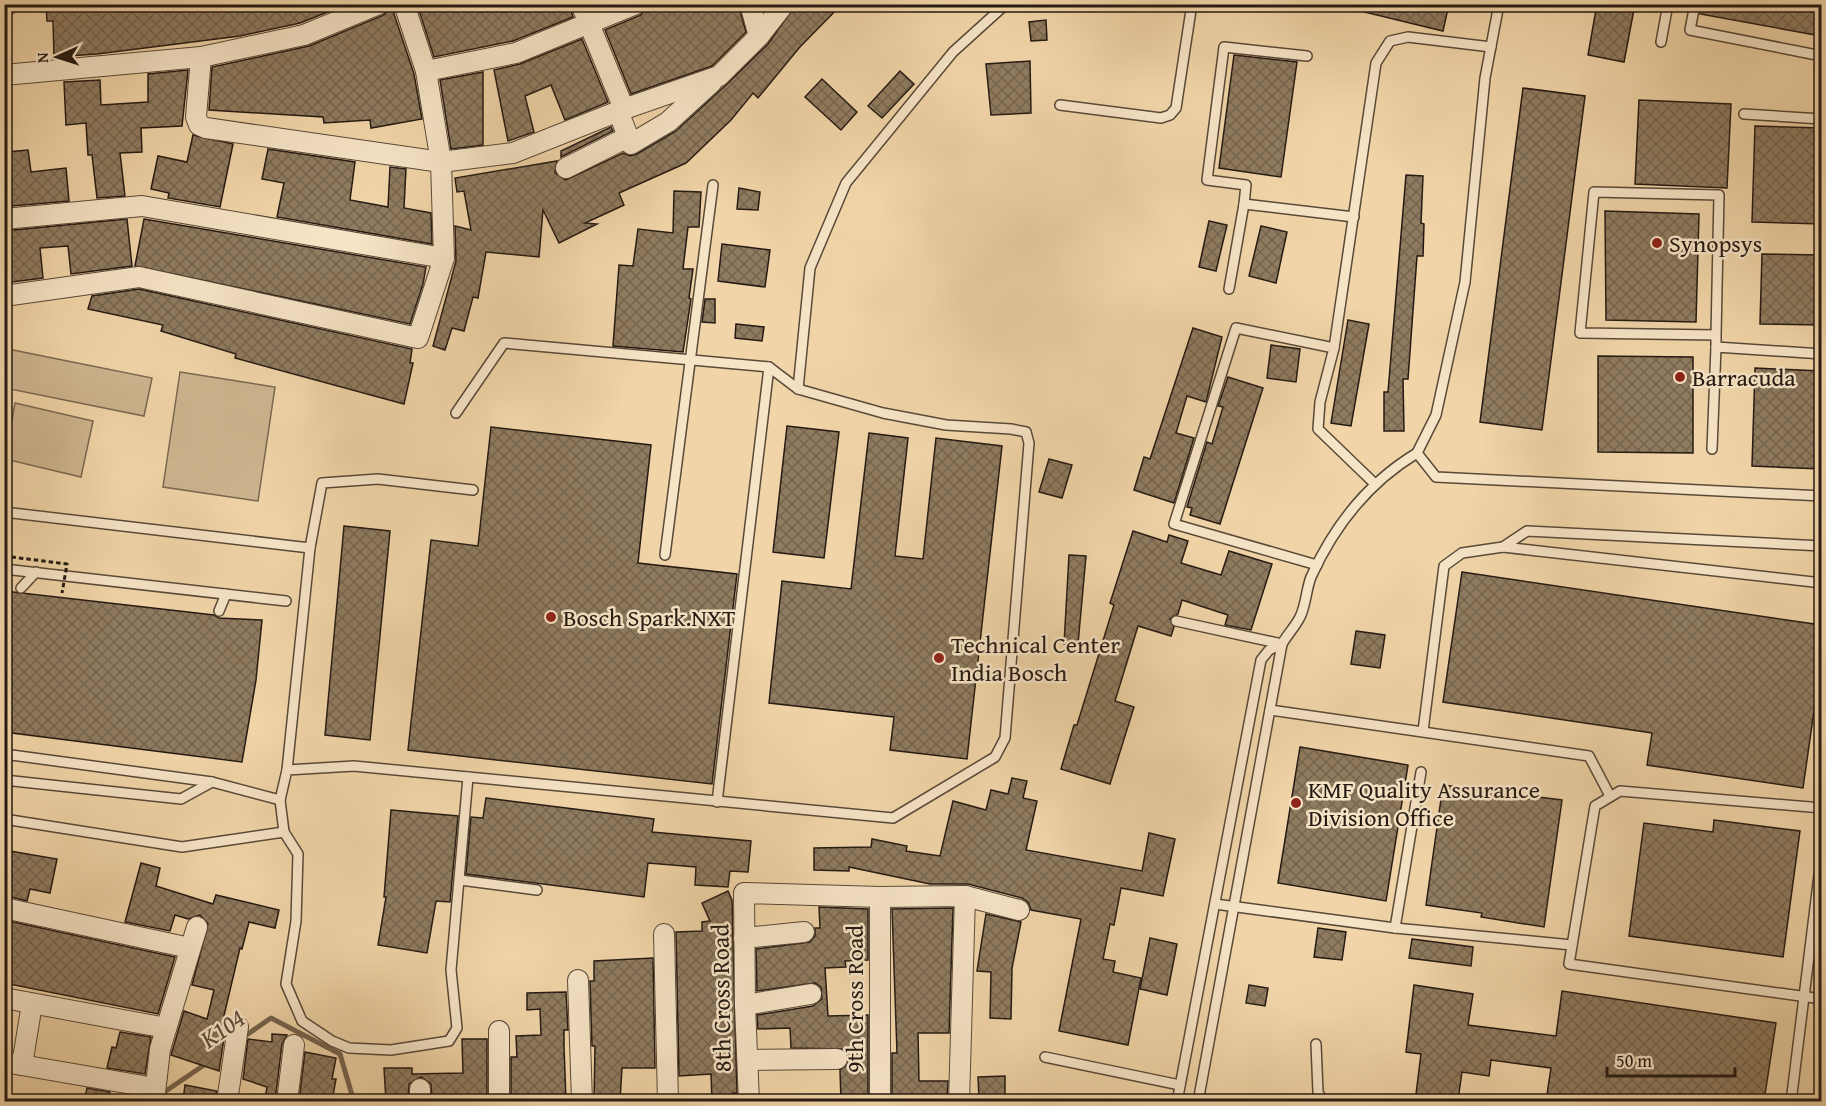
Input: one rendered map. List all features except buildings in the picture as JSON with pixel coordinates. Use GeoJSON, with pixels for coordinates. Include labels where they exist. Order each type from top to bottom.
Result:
{"type":"FeatureCollection","features":[{"type":"Feature","properties":{"kind":"street"},"geometry":{"type":"LineString","coordinates":[[4,75],[201,57],[304,35],[379,4]]}},
{"type":"Feature","properties":{"kind":"street"},"geometry":{"type":"LineString","coordinates":[[4,296],[139,277],[418,338],[444,258],[441,162],[426,71],[404,4]]}},
{"type":"Feature","properties":{"kind":"street"},"geometry":{"type":"LineString","coordinates":[[581,4],[621,110],[631,144],[668,122],[759,36],[784,4]]}},
{"type":"Feature","properties":{"kind":"street"},"geometry":{"type":"LineString","coordinates":[[426,71],[516,53],[636,4]]}},
{"type":"Feature","properties":{"kind":"street"},"geometry":{"type":"LineString","coordinates":[[750,4],[759,36]]}},
{"type":"Feature","properties":{"kind":"street"},"geometry":{"type":"LineString","coordinates":[[201,57],[196,117],[199,125],[206,128],[441,162],[513,153],[621,110],[718,76]]}},
{"type":"Feature","properties":{"kind":"street"},"geometry":{"type":"LineString","coordinates":[[566,168],[628,137]]}},
{"type":"Feature","properties":{"kind":"street"},"geometry":{"type":"LineString","coordinates":[[4,219],[142,206],[444,258]]}},
{"type":"Feature","properties":{"kind":"street","name":"8th Cross Road"},"geometry":{"type":"LineString","coordinates":[[749,1101],[744,893],[880,897]]}},
{"type":"Feature","properties":{"kind":"street"},"geometry":{"type":"LineString","coordinates":[[959,1101],[964,896]]}},
{"type":"Feature","properties":{"kind":"street"},"geometry":{"type":"LineString","coordinates":[[880,897],[964,896],[1019,910]]}},
{"type":"Feature","properties":{"kind":"street","name":"9th Cross Road"},"geometry":{"type":"LineString","coordinates":[[880,897],[880,1101]]}},
{"type":"Feature","properties":{"kind":"street"},"geometry":{"type":"LineString","coordinates":[[4,908],[190,948]]}},
{"type":"Feature","properties":{"kind":"street"},"geometry":{"type":"LineString","coordinates":[[32,1004],[13,1063],[155,1093],[160,1049],[197,927]]}},
{"type":"Feature","properties":{"kind":"street"},"geometry":{"type":"LineString","coordinates":[[744,938],[804,932]]}},
{"type":"Feature","properties":{"kind":"street"},"geometry":{"type":"LineString","coordinates":[[664,934],[668,1101]]}},
{"type":"Feature","properties":{"kind":"street"},"geometry":{"type":"LineString","coordinates":[[578,980],[582,1101]]}},
{"type":"Feature","properties":{"kind":"street"},"geometry":{"type":"LineString","coordinates":[[745,1005],[811,994]]}},
{"type":"Feature","properties":{"kind":"street"},"geometry":{"type":"LineString","coordinates":[[4,998],[166,1028]]}},
{"type":"Feature","properties":{"kind":"street"},"geometry":{"type":"LineString","coordinates":[[227,1101],[238,1027]]}},
{"type":"Feature","properties":{"kind":"street"},"geometry":{"type":"LineString","coordinates":[[499,1101],[500,1031]]}},
{"type":"Feature","properties":{"kind":"street"},"geometry":{"type":"LineString","coordinates":[[287,1101],[294,1045]]}},
{"type":"Feature","properties":{"kind":"street"},"geometry":{"type":"LineString","coordinates":[[749,1060],[837,1059]]}},
{"type":"Feature","properties":{"kind":"lane"},"geometry":{"type":"LineString","coordinates":[[798,389],[810,268],[846,183],[953,52],[1006,4]]}},
{"type":"Feature","properties":{"kind":"lane"},"geometry":{"type":"LineString","coordinates":[[1060,105],[1161,118],[1170,115],[1176,108],[1191,10],[1189,4]]}},
{"type":"Feature","properties":{"kind":"lane"},"geometry":{"type":"LineString","coordinates":[[1198,1101],[1282,644],[1300,617],[1310,580],[1335,530],[1375,484],[1395,466],[1417,453],[1436,415],[1465,282],[1485,78],[1499,4]]}},
{"type":"Feature","properties":{"kind":"lane"},"geometry":{"type":"LineString","coordinates":[[1661,42],[1668,4]]}},
{"type":"Feature","properties":{"kind":"lane"},"geometry":{"type":"LineString","coordinates":[[1695,4],[1690,30],[1821,56]]}},
{"type":"Feature","properties":{"kind":"lane"},"geometry":{"type":"LineString","coordinates":[[1375,484],[1318,429],[1320,402],[1334,348],[1376,63],[1390,41],[1408,37],[1491,47]]}},
{"type":"Feature","properties":{"kind":"lane"},"geometry":{"type":"LineString","coordinates":[[1229,289],[1246,185],[1207,180],[1224,47],[1307,56]]}},
{"type":"Feature","properties":{"kind":"lane"},"geometry":{"type":"LineString","coordinates":[[1744,114],[1821,119]]}},
{"type":"Feature","properties":{"kind":"lane"},"geometry":{"type":"LineString","coordinates":[[665,555],[713,185]]}},
{"type":"Feature","properties":{"kind":"lane"},"geometry":{"type":"LineString","coordinates":[[1712,449],[1716,347],[1719,195],[1594,192],[1580,333],[1716,335]]}},
{"type":"Feature","properties":{"kind":"lane"},"geometry":{"type":"LineString","coordinates":[[1244,204],[1354,217]]}},
{"type":"Feature","properties":{"kind":"lane"},"geometry":{"type":"LineString","coordinates":[[1317,565],[1174,524],[1236,328],[1334,348]]}},
{"type":"Feature","properties":{"kind":"lane"},"geometry":{"type":"LineString","coordinates":[[287,770],[354,766],[893,818],[995,757],[1005,738],[1029,443],[1026,432],[946,425],[883,413],[798,389],[769,367],[692,358],[504,343],[456,413]]}},
{"type":"Feature","properties":{"kind":"lane"},"geometry":{"type":"LineString","coordinates":[[1716,347],[1821,354]]}},
{"type":"Feature","properties":{"kind":"lane"},"geometry":{"type":"LineString","coordinates":[[717,802],[769,367]]}},
{"type":"Feature","properties":{"kind":"lane"},"geometry":{"type":"LineString","coordinates":[[1417,453],[1436,477],[1821,496]]}},
{"type":"Feature","properties":{"kind":"lane"},"geometry":{"type":"LineString","coordinates":[[468,777],[451,970],[457,1028],[449,1041],[391,1050],[349,1047],[332,1041],[302,1021],[286,984],[296,921],[298,854],[284,832],[280,800],[287,770],[310,548],[322,483],[378,479],[473,490]]}},
{"type":"Feature","properties":{"kind":"lane"},"geometry":{"type":"LineString","coordinates":[[4,512],[310,548]]}},
{"type":"Feature","properties":{"kind":"lane"},"geometry":{"type":"LineString","coordinates":[[1503,547],[1527,531],[1821,546]]}},
{"type":"Feature","properties":{"kind":"lane"},"geometry":{"type":"LineString","coordinates":[[1423,731],[1444,566],[1462,553],[1503,547],[1821,583]]}},
{"type":"Feature","properties":{"kind":"lane"},"geometry":{"type":"LineString","coordinates":[[4,568],[286,601]]}},
{"type":"Feature","properties":{"kind":"lane"},"geometry":{"type":"LineString","coordinates":[[21,588],[36,572]]}},
{"type":"Feature","properties":{"kind":"lane"},"geometry":{"type":"LineString","coordinates":[[219,611],[226,594]]}},
{"type":"Feature","properties":{"kind":"lane"},"geometry":{"type":"LineString","coordinates":[[1176,621],[1282,644]]}},
{"type":"Feature","properties":{"kind":"lane"},"geometry":{"type":"LineString","coordinates":[[1177,1101],[1261,660],[1269,650],[1282,644]]}},
{"type":"Feature","properties":{"kind":"lane"},"geometry":{"type":"LineString","coordinates":[[1270,710],[1589,756],[1610,796]]}},
{"type":"Feature","properties":{"kind":"lane"},"geometry":{"type":"LineString","coordinates":[[4,754],[212,782],[280,800]]}},
{"type":"Feature","properties":{"kind":"lane"},"geometry":{"type":"LineString","coordinates":[[1395,928],[1420,772]]}},
{"type":"Feature","properties":{"kind":"lane"},"geometry":{"type":"LineString","coordinates":[[4,780],[182,798],[212,782]]}},
{"type":"Feature","properties":{"kind":"lane"},"geometry":{"type":"LineString","coordinates":[[1821,808],[1620,791],[1610,796],[1595,806],[1569,964],[1821,999]]}},
{"type":"Feature","properties":{"kind":"lane"},"geometry":{"type":"LineString","coordinates":[[4,819],[182,847],[284,832]]}},
{"type":"Feature","properties":{"kind":"lane"},"geometry":{"type":"LineString","coordinates":[[1791,1101],[1821,851]]}},
{"type":"Feature","properties":{"kind":"lane"},"geometry":{"type":"LineString","coordinates":[[460,880],[537,890]]}},
{"type":"Feature","properties":{"kind":"lane"},"geometry":{"type":"LineString","coordinates":[[1215,904],[1395,928],[1572,945]]}},
{"type":"Feature","properties":{"kind":"lane"},"geometry":{"type":"LineString","coordinates":[[1316,1044],[1318,1092],[1323,1101]]}},
{"type":"Feature","properties":{"kind":"lane"},"geometry":{"type":"LineString","coordinates":[[1045,1057],[1180,1085]]}},
{"type":"Feature","properties":{"kind":"path"},"geometry":{"type":"LineString","coordinates":[[4,556],[67,564],[63,593]]}},
{"type":"Feature","properties":{"kind":"shaded area"},"geometry":{"type":"Polygon","coordinates":[[[8,349],[152,378],[144,416],[5,388],[8,349]]]}},
{"type":"Feature","properties":{"kind":"shaded area"},"geometry":{"type":"Polygon","coordinates":[[[180,372],[275,387],[258,501],[163,487],[180,372]]]}},
{"type":"Feature","properties":{"kind":"shaded area"},"geometry":{"type":"Polygon","coordinates":[[[15,403],[93,421],[81,477],[5,459],[15,403]]]}},
{"type":"Feature","properties":{"kind":"waterway","name":"K104"},"geometry":{"type":"LineString","coordinates":[[242,1038],[271,1018],[340,1054],[354,1102]]}},
{"type":"Feature","properties":{"kind":"waterway","name":"K104"},"geometry":{"type":"LineString","coordinates":[[160,1095],[207,1063]]}},
{"type":"Feature","properties":{"kind":"place","name":"Synopsys"},"geometry":{"type":"Point","coordinates":[1657,243]}},
{"type":"Feature","properties":{"kind":"place","name":"Barracuda"},"geometry":{"type":"Point","coordinates":[1680,377]}},
{"type":"Feature","properties":{"kind":"place","name":"Bosch Spark.NXT"},"geometry":{"type":"Point","coordinates":[551,617]}},
{"type":"Feature","properties":{"kind":"place","name":"Technical Center India Bosch"},"geometry":{"type":"Point","coordinates":[939,658]}},
{"type":"Feature","properties":{"kind":"place","name":"KMF Quality Assurance Division Office"},"geometry":{"type":"Point","coordinates":[1296,803]}}]}
